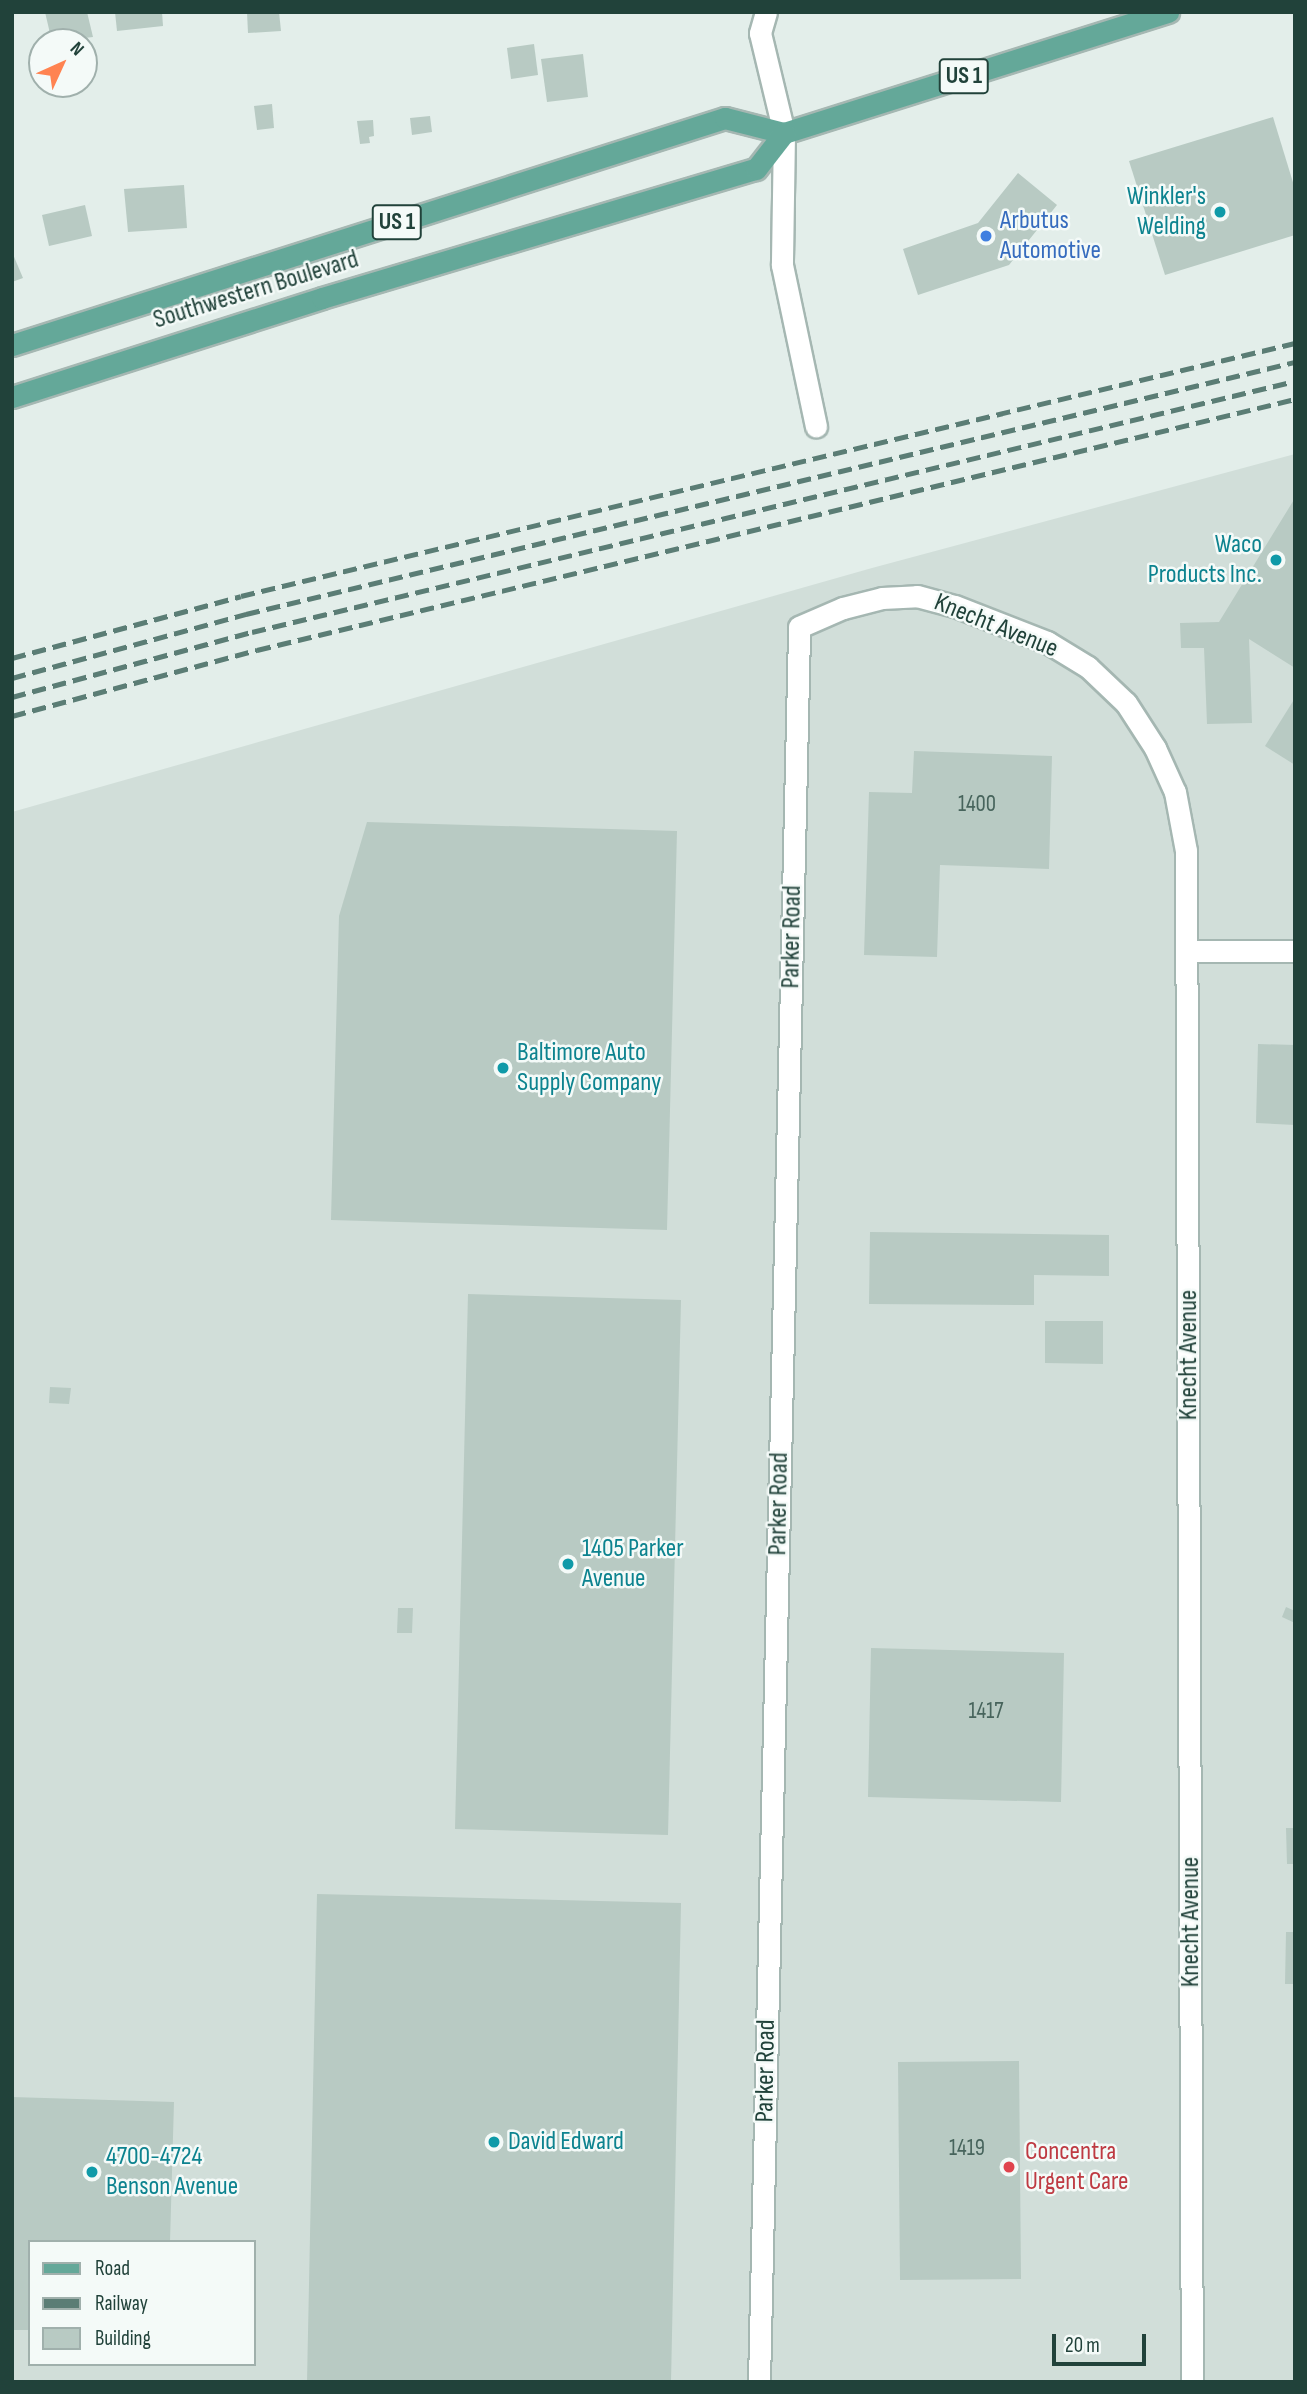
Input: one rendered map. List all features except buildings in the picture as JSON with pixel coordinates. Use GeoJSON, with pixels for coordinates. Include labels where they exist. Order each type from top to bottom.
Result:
{"type":"FeatureCollection","features":[{"type":"Feature","properties":{"kind":"main road","name":"US 1"},"geometry":{"type":"LineString","coordinates":[[783,133],[1168,12]]}},
{"type":"Feature","properties":{"kind":"main road","name":"Southwestern Boulevard"},"geometry":{"type":"LineString","coordinates":[[12,345],[725,118],[783,133],[756,169],[335,294],[12,397]]}},
{"type":"Feature","properties":{"kind":"street"},"geometry":{"type":"LineString","coordinates":[[766,12],[760,33],[783,133],[782,265],[816,426]]}},
{"type":"Feature","properties":{"kind":"street","name":"Knecht Avenue"},"geometry":{"type":"LineString","coordinates":[[799,627],[843,608],[882,598],[917,596],[955,606],[1047,642],[1088,667],[1126,703],[1155,748],[1175,792],[1186,851],[1192,2382]]}},
{"type":"Feature","properties":{"kind":"street","name":"Parker Road"},"geometry":{"type":"LineString","coordinates":[[759,2382],[799,627]]}},
{"type":"Feature","properties":{"kind":"street"},"geometry":{"type":"LineString","coordinates":[[1186,951],[1295,951]]}},
{"type":"Feature","properties":{"kind":"shaded area"},"geometry":{"type":"Polygon","coordinates":[[[1295,454],[1295,2382],[12,2382],[12,812],[872,568],[1295,454]]]}},
{"type":"Feature","properties":{"kind":"railway"},"geometry":{"type":"LineString","coordinates":[[12,658],[241,596],[1295,343]]}},
{"type":"Feature","properties":{"kind":"railway"},"geometry":{"type":"LineString","coordinates":[[12,678],[246,614],[1295,362]]}},
{"type":"Feature","properties":{"kind":"railway"},"geometry":{"type":"LineString","coordinates":[[12,697],[252,632],[1295,381]]}},
{"type":"Feature","properties":{"kind":"railway"},"geometry":{"type":"LineString","coordinates":[[12,716],[257,650],[1295,399]]}},
{"type":"Feature","properties":{"kind":"place","name":"Winkler's Welding"},"geometry":{"type":"Point","coordinates":[1220,212]}},
{"type":"Feature","properties":{"kind":"place","name":"Arbutus Automotive"},"geometry":{"type":"Point","coordinates":[986,236]}},
{"type":"Feature","properties":{"kind":"place","name":"Waco Products Inc."},"geometry":{"type":"Point","coordinates":[1276,560]}},
{"type":"Feature","properties":{"kind":"place","name":"Baltimore Auto Supply Company"},"geometry":{"type":"Point","coordinates":[503,1068]}},
{"type":"Feature","properties":{"kind":"place","name":"1405 Parker Avenue"},"geometry":{"type":"Point","coordinates":[568,1564]}},
{"type":"Feature","properties":{"kind":"place","name":"David Edward"},"geometry":{"type":"Point","coordinates":[494,2142]}},
{"type":"Feature","properties":{"kind":"place","name":"Concentra Urgent Care"},"geometry":{"type":"Point","coordinates":[1009,2167]}},
{"type":"Feature","properties":{"kind":"place","name":"4700-4724 Benson Avenue"},"geometry":{"type":"Point","coordinates":[92,2172]}}]}
